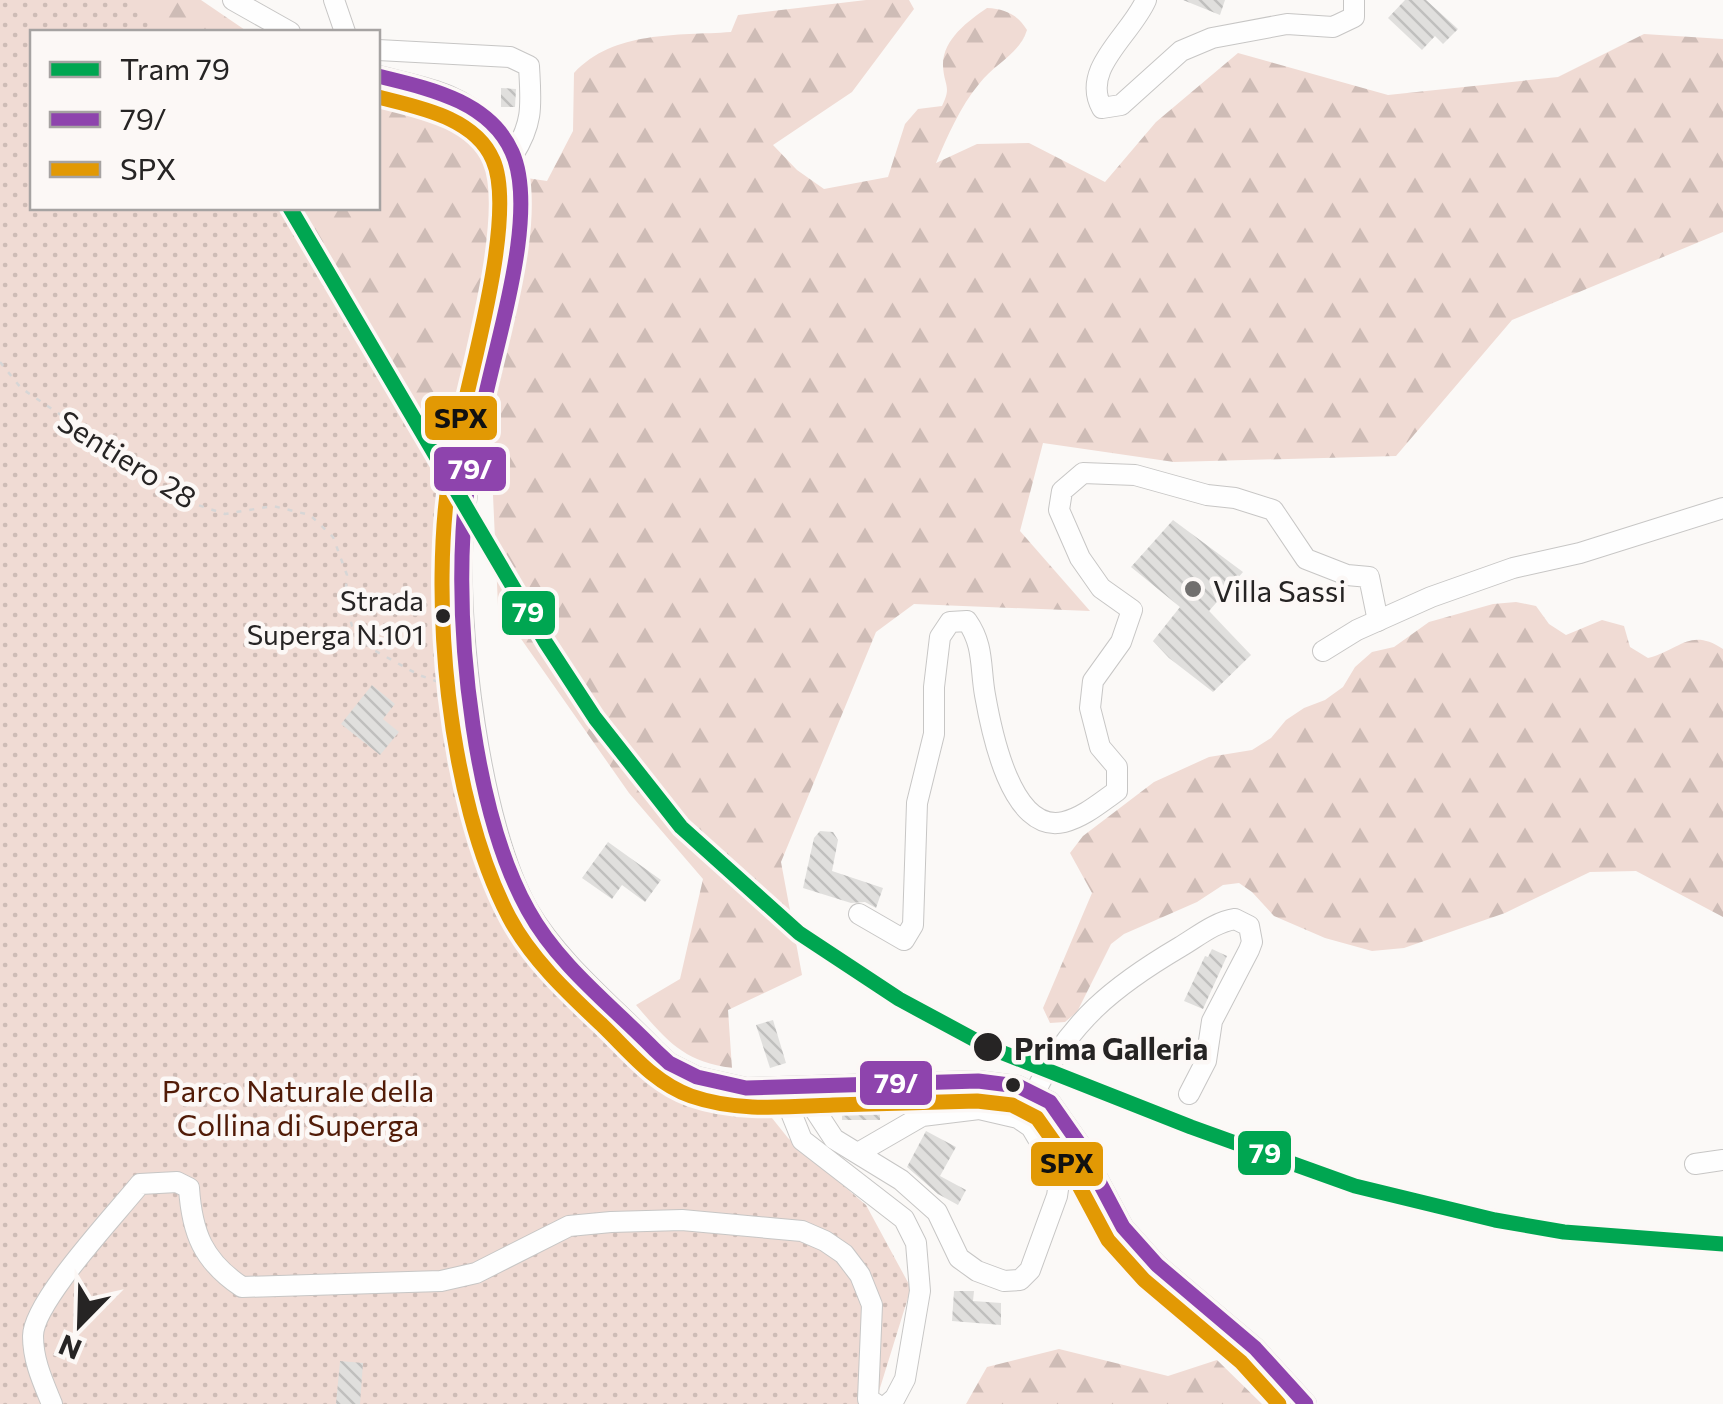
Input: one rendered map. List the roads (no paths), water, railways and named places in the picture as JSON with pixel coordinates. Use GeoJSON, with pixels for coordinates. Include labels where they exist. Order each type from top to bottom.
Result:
{"type":"FeatureCollection","features":[{"type":"Feature","properties":{"kind":"street"},"geometry":{"type":"LineString","coordinates":[[234,0],[286,30]]}},
{"type":"Feature","properties":{"kind":"street"},"geometry":{"type":"LineString","coordinates":[[334,0],[344,30]]}},
{"type":"Feature","properties":{"kind":"street"},"geometry":{"type":"LineString","coordinates":[[1146,0],[1096,77],[1094,95],[1102,108],[1121,105],[1181,51],[1212,38],[1287,24],[1333,27],[1354,17],[1354,0]]}},
{"type":"Feature","properties":{"kind":"street"},"geometry":{"type":"LineString","coordinates":[[380,50],[510,58],[530,66],[527,133],[513,154]]}},
{"type":"Feature","properties":{"kind":"street"},"geometry":{"type":"LineString","coordinates":[[380,77],[454,96],[479,112],[513,154],[519,204],[514,255],[474,456],[463,532],[462,587],[484,778],[510,870],[535,920],[558,949],[669,1063],[697,1077],[734,1086],[787,1088],[978,1081],[1036,1092],[1064,1119],[1123,1227],[1157,1265],[1254,1348],[1306,1404]]}},
{"type":"Feature","properties":{"kind":"street"},"geometry":{"type":"LineString","coordinates":[[859,914],[904,940],[914,926],[917,802],[934,734],[940,637],[950,622],[968,620],[978,635],[985,695],[1000,756],[1007,782],[1024,806],[1041,818],[1060,824],[1118,791],[1117,767],[1100,747],[1090,708],[1093,682],[1120,642],[1132,610],[1101,588],[1080,558],[1059,510],[1062,491],[1082,474],[1134,475],[1274,510],[1306,559],[1347,575],[1369,578],[1378,621]]}},
{"type":"Feature","properties":{"kind":"street"},"geometry":{"type":"LineString","coordinates":[[1323,651],[1431,597],[1513,568],[1580,552],[1723,508]]}},
{"type":"Feature","properties":{"kind":"street"},"geometry":{"type":"LineString","coordinates":[[1036,1092],[1055,1054],[1115,988],[1216,926],[1235,919],[1249,926],[1252,942],[1212,1021],[1206,1060],[1189,1094]]}},
{"type":"Feature","properties":{"kind":"street"},"geometry":{"type":"LineString","coordinates":[[787,1088],[811,1104],[834,1139],[901,1180],[937,1212],[958,1258],[977,1271],[1004,1281],[1020,1280],[1030,1270],[1057,1196],[1060,1176],[1031,1127],[1018,1118],[979,1108],[922,1116],[858,1153]]}},
{"type":"Feature","properties":{"kind":"street"},"geometry":{"type":"LineString","coordinates":[[787,1088],[790,1110],[802,1140],[904,1219],[916,1243],[920,1291],[905,1378],[896,1398],[888,1404]]}},
{"type":"Feature","properties":{"kind":"street"},"geometry":{"type":"LineString","coordinates":[[1695,1164],[1723,1160]]}},
{"type":"Feature","properties":{"kind":"street"},"geometry":{"type":"LineString","coordinates":[[52,1404],[36,1362],[32,1332],[44,1304],[140,1184],[177,1182],[189,1188],[194,1232],[226,1276],[242,1288],[441,1280],[476,1274],[569,1226],[682,1220],[802,1231],[844,1254],[860,1275],[872,1305],[868,1399],[876,1404]]}},
{"type":"Feature","properties":{"kind":"tram line","name":"79"},"geometry":{"type":"LineString","coordinates":[[291,210],[546,643],[595,718],[681,827],[799,933],[899,999],[988,1047],[1355,1186],[1495,1220],[1564,1232],[1723,1244]]}},
{"type":"Feature","properties":{"kind":"place","name":"Villa Sassi"},"geometry":{"type":"Point","coordinates":[1193,589]}},
{"type":"Feature","properties":{"kind":"place","name":"Strada Superga N.101"},"geometry":{"type":"Point","coordinates":[443,616]}},
{"type":"Feature","properties":{"kind":"place","name":"Prima Galleria"},"geometry":{"type":"Point","coordinates":[988,1047]}},
{"type":"Feature","properties":{"kind":"park label","name":"Parco Naturale della Collina di Superga"},"geometry":{"type":"Point","coordinates":[298,1106]}}]}
